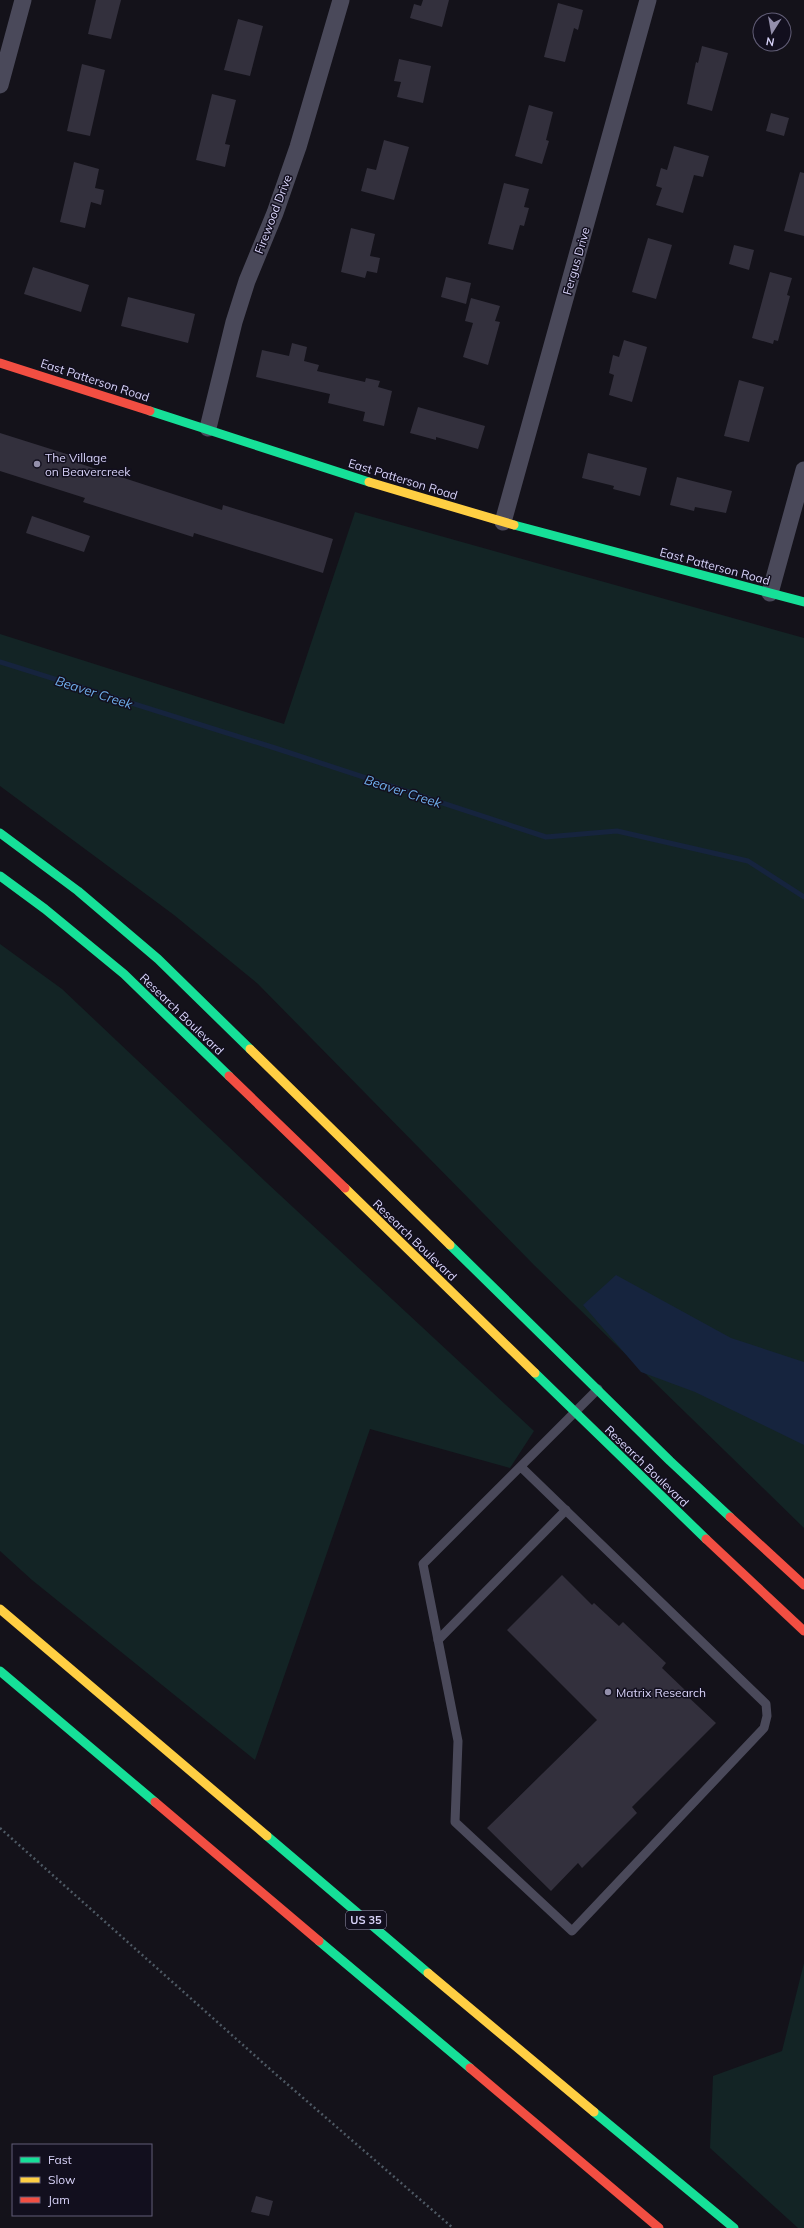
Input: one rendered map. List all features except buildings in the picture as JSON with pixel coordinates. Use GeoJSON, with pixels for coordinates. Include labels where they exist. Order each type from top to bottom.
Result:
{"type":"FeatureCollection","features":[{"type":"Feature","properties":{"kind":"main road","name":"East Patterson Road"},"geometry":{"type":"LineString","coordinates":[[0,363],[208,428],[310,464],[503,522],[804,602]]}},
{"type":"Feature","properties":{"kind":"main road","name":"Research Boulevard"},"geometry":{"type":"LineString","coordinates":[[0,833],[78,891],[158,959],[670,1462],[804,1585]]}},
{"type":"Feature","properties":{"kind":"main road","name":"Research Boulevard"},"geometry":{"type":"LineString","coordinates":[[0,876],[46,909],[124,974],[575,1413],[746,1578],[804,1631]]}},
{"type":"Feature","properties":{"kind":"main road","name":"US 35"},"geometry":{"type":"LineString","coordinates":[[0,1609],[502,2036],[734,2228]]}},
{"type":"Feature","properties":{"kind":"main road"},"geometry":{"type":"LineString","coordinates":[[0,1671],[659,2228]]}},
{"type":"Feature","properties":{"kind":"street"},"geometry":{"type":"LineString","coordinates":[[0,85],[23,0]]}},
{"type":"Feature","properties":{"kind":"street","name":"Firewood Drive"},"geometry":{"type":"LineString","coordinates":[[208,428],[234,322],[247,281],[275,213],[298,147],[340,0]]}},
{"type":"Feature","properties":{"kind":"street","name":"Fergus Drive"},"geometry":{"type":"LineString","coordinates":[[503,522],[648,0]]}},
{"type":"Feature","properties":{"kind":"street"},"geometry":{"type":"LineString","coordinates":[[770,593],[804,470]]}},
{"type":"Feature","properties":{"kind":"lane"},"geometry":{"type":"LineString","coordinates":[[521,1467],[766,1704],[764,1728],[572,1932],[455,1822],[458,1740],[423,1564],[598,1390]]}},
{"type":"Feature","properties":{"kind":"lane"},"geometry":{"type":"LineString","coordinates":[[438,1640],[566,1510]]}},
{"type":"Feature","properties":{"kind":"path"},"geometry":{"type":"LineString","coordinates":[[0,1828],[271,2070],[453,2228]]}},
{"type":"Feature","properties":{"kind":"shaded area"},"geometry":{"type":"Polygon","coordinates":[[[355,512],[804,638],[804,1528],[534,1265],[258,984],[174,915],[0,786],[0,634],[284,724],[355,512]]]}},
{"type":"Feature","properties":{"kind":"shaded area"},"geometry":{"type":"Polygon","coordinates":[[[0,944],[62,989],[267,1183],[534,1431],[510,1468],[370,1429],[255,1760],[32,1580],[0,1551],[0,944]]]}},
{"type":"Feature","properties":{"kind":"shaded area"},"geometry":{"type":"Polygon","coordinates":[[[804,1963],[804,2228],[798,2228],[710,2148],[713,2076],[782,2051],[804,1963]]]}},
{"type":"Feature","properties":{"kind":"water"},"geometry":{"type":"Polygon","coordinates":[[[616,1275],[731,1338],[804,1362],[804,1445],[695,1392],[641,1372],[583,1305],[616,1275]]]}},
{"type":"Feature","properties":{"kind":"waterway","name":"Beaver Creek"},"geometry":{"type":"LineString","coordinates":[[0,662],[275,748],[546,837],[617,831],[748,861],[804,897]]}},
{"type":"Feature","properties":{"kind":"traffic: fast"},"geometry":{"type":"LineString","coordinates":[[150,411],[369,482]]}},
{"type":"Feature","properties":{"kind":"traffic: fast"},"geometry":{"type":"LineString","coordinates":[[514,525],[804,602]]}},
{"type":"Feature","properties":{"kind":"traffic: fast"},"geometry":{"type":"LineString","coordinates":[[0,833],[78,891],[158,959],[250,1049]]}},
{"type":"Feature","properties":{"kind":"traffic: fast"},"geometry":{"type":"LineString","coordinates":[[0,876],[45,909],[124,974],[229,1076]]}},
{"type":"Feature","properties":{"kind":"traffic: fast"},"geometry":{"type":"LineString","coordinates":[[450,1245],[670,1461],[730,1517]]}},
{"type":"Feature","properties":{"kind":"traffic: fast"},"geometry":{"type":"LineString","coordinates":[[535,1373],[706,1539]]}},
{"type":"Feature","properties":{"kind":"traffic: fast"},"geometry":{"type":"LineString","coordinates":[[0,1671],[155,1802]]}},
{"type":"Feature","properties":{"kind":"traffic: fast"},"geometry":{"type":"LineString","coordinates":[[267,1836],[428,1973]]}},
{"type":"Feature","properties":{"kind":"traffic: fast"},"geometry":{"type":"LineString","coordinates":[[319,1941],[470,2068]]}},
{"type":"Feature","properties":{"kind":"traffic: fast"},"geometry":{"type":"LineString","coordinates":[[594,2112],[734,2228]]}},
{"type":"Feature","properties":{"kind":"traffic: slow"},"geometry":{"type":"LineString","coordinates":[[369,482],[514,525]]}},
{"type":"Feature","properties":{"kind":"traffic: slow"},"geometry":{"type":"LineString","coordinates":[[250,1049],[450,1245]]}},
{"type":"Feature","properties":{"kind":"traffic: slow"},"geometry":{"type":"LineString","coordinates":[[345,1188],[535,1373]]}},
{"type":"Feature","properties":{"kind":"traffic: slow"},"geometry":{"type":"LineString","coordinates":[[0,1609],[267,1836]]}},
{"type":"Feature","properties":{"kind":"traffic: slow"},"geometry":{"type":"LineString","coordinates":[[428,1973],[594,2112]]}},
{"type":"Feature","properties":{"kind":"traffic: jam"},"geometry":{"type":"LineString","coordinates":[[0,363],[150,411]]}},
{"type":"Feature","properties":{"kind":"traffic: jam"},"geometry":{"type":"LineString","coordinates":[[229,1076],[345,1188]]}},
{"type":"Feature","properties":{"kind":"traffic: jam"},"geometry":{"type":"LineString","coordinates":[[730,1517],[804,1585]]}},
{"type":"Feature","properties":{"kind":"traffic: jam"},"geometry":{"type":"LineString","coordinates":[[706,1539],[804,1631]]}},
{"type":"Feature","properties":{"kind":"traffic: jam"},"geometry":{"type":"LineString","coordinates":[[155,1802],[319,1941]]}},
{"type":"Feature","properties":{"kind":"traffic: jam"},"geometry":{"type":"LineString","coordinates":[[470,2068],[659,2228]]}},
{"type":"Feature","properties":{"kind":"place","name":"The Village on Beavercreek"},"geometry":{"type":"Point","coordinates":[37,464]}},
{"type":"Feature","properties":{"kind":"place","name":"Matrix Research"},"geometry":{"type":"Point","coordinates":[608,1692]}}]}
